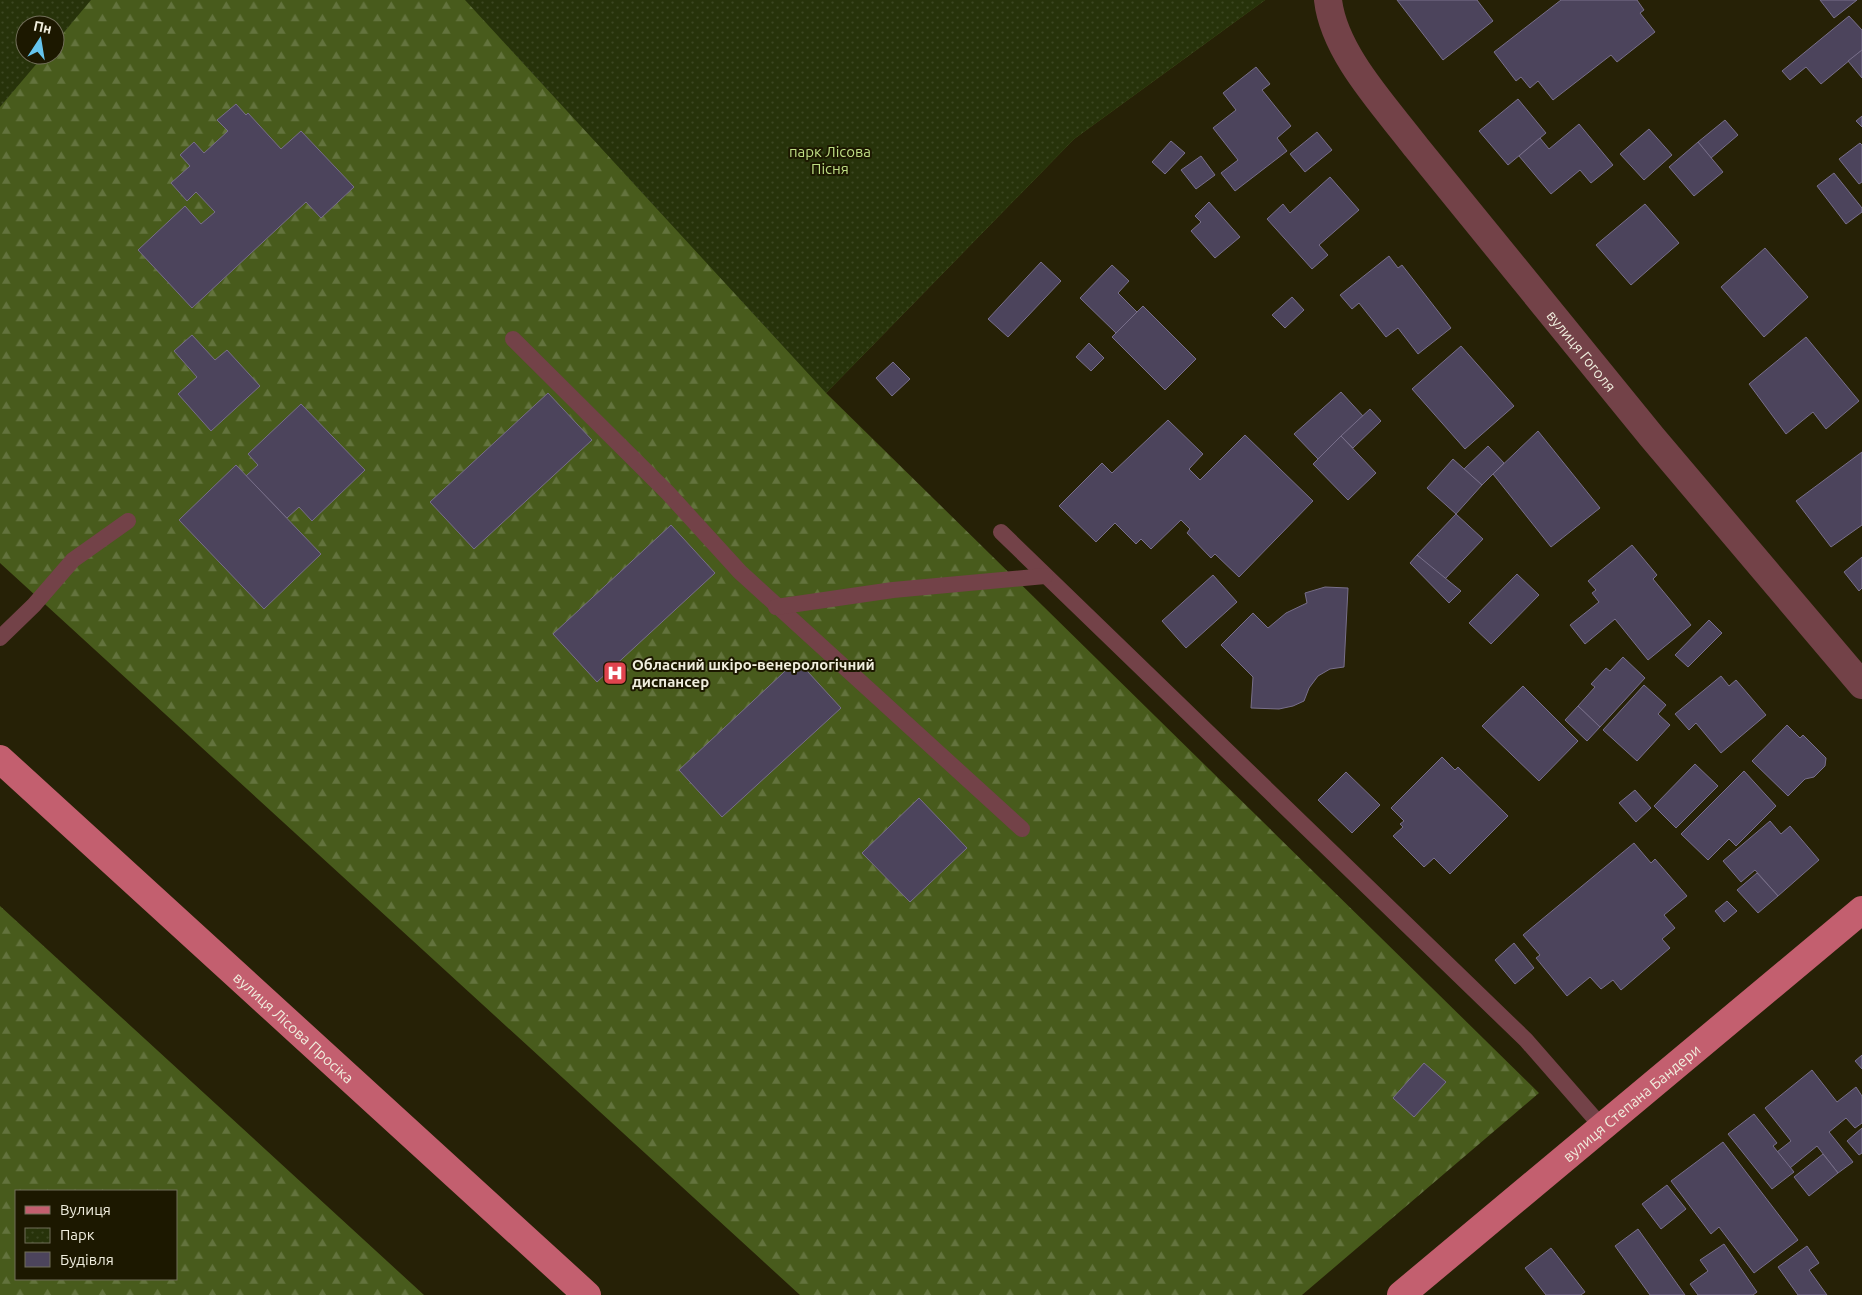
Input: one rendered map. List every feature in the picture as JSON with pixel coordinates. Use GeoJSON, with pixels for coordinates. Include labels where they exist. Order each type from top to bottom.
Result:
{"type":"FeatureCollection","features":[{"type":"Feature","properties":{"kind":"main road","name":"вулиця Лісова Просіка"},"geometry":{"type":"LineString","coordinates":[[0,759],[587,1295]]}},
{"type":"Feature","properties":{"kind":"main road","name":"вулиця Степана Бандери"},"geometry":{"type":"LineString","coordinates":[[1401,1295],[1862,910]]}},
{"type":"Feature","properties":{"kind":"street","name":"вулиця Гоголя"},"geometry":{"type":"LineString","coordinates":[[1328,0],[1334,29],[1347,52],[1416,147],[1652,437],[1862,685]]}},
{"type":"Feature","properties":{"kind":"lane"},"geometry":{"type":"LineString","coordinates":[[513,338],[668,493],[740,572],[776,607],[1022,829]]}},
{"type":"Feature","properties":{"kind":"lane"},"geometry":{"type":"LineString","coordinates":[[0,638],[34,605],[74,560],[128,521]]}},
{"type":"Feature","properties":{"kind":"lane"},"geometry":{"type":"LineString","coordinates":[[1002,532],[1526,1040],[1603,1128]]}},
{"type":"Feature","properties":{"kind":"lane"},"geometry":{"type":"LineString","coordinates":[[776,607],[893,590],[1046,576]]}},
{"type":"Feature","properties":{"kind":"green space","name":"Обласний шкіро-венерологічний диспансер"},"geometry":{"type":"Polygon","coordinates":[[[0,0],[1265,0],[1074,139],[826,393],[1539,1093],[1302,1295],[800,1295],[0,563],[0,0]]]}},
{"type":"Feature","properties":{"kind":"green space"},"geometry":{"type":"Polygon","coordinates":[[[0,0],[91,0],[65,31],[65,15],[15,15],[15,65],[36,65],[0,107],[0,0]]]}},
{"type":"Feature","properties":{"kind":"green space","name":"парк Лісова Пісня"},"geometry":{"type":"Polygon","coordinates":[[[465,0],[1265,0],[1074,139],[826,393],[465,0]]]}},
{"type":"Feature","properties":{"kind":"green space"},"geometry":{"type":"Polygon","coordinates":[[[0,906],[424,1295],[0,1295],[0,906]]]}},
{"type":"Feature","properties":{"kind":"building"},"geometry":{"type":"Polygon","coordinates":[[[1397,0],[1477,0],[1493,21],[1443,60],[1397,0]]]}},
{"type":"Feature","properties":{"kind":"building"},"geometry":{"type":"Polygon","coordinates":[[[1561,0],[1637,0],[1644,10],[1640,13],[1655,32],[1617,62],[1611,55],[1553,100],[1538,81],[1530,88],[1521,77],[1516,81],[1494,52],[1561,0]]]}},
{"type":"Feature","properties":{"kind":"building"},"geometry":{"type":"Polygon","coordinates":[[[1820,0],[1857,0],[1834,18],[1820,0]]]}},
{"type":"Feature","properties":{"kind":"building"},"geometry":{"type":"Polygon","coordinates":[[[1849,16],[1862,30],[1862,50],[1821,84],[1806,67],[1790,80],[1782,71],[1849,16]]]}},
{"type":"Feature","properties":{"kind":"building"},"geometry":{"type":"Polygon","coordinates":[[[1862,50],[1862,78],[1848,61],[1862,50]]]}},
{"type":"Feature","properties":{"kind":"building"},"geometry":{"type":"Polygon","coordinates":[[[1256,67],[1270,84],[1262,90],[1291,126],[1277,138],[1287,151],[1235,191],[1221,173],[1238,160],[1213,128],[1236,110],[1223,93],[1256,67]]]}},
{"type":"Feature","properties":{"kind":"building"},"geometry":{"type":"Polygon","coordinates":[[[1518,99],[1546,133],[1508,165],[1479,131],[1518,99]]]}},
{"type":"Feature","properties":{"kind":"building"},"geometry":{"type":"Polygon","coordinates":[[[236,104],[246,115],[248,113],[281,149],[301,131],[354,187],[321,218],[306,202],[192,308],[138,250],[185,206],[201,224],[215,212],[196,192],[187,201],[171,183],[190,166],[180,155],[194,142],[204,153],[228,131],[217,120],[236,104]]]}},
{"type":"Feature","properties":{"kind":"building"},"geometry":{"type":"Polygon","coordinates":[[[1862,116],[1862,127],[1856,121],[1862,116]]]}},
{"type":"Feature","properties":{"kind":"building"},"geometry":{"type":"Polygon","coordinates":[[[1725,120],[1738,135],[1711,158],[1698,142],[1725,120]]]}},
{"type":"Feature","properties":{"kind":"building"},"geometry":{"type":"Polygon","coordinates":[[[1579,124],[1613,165],[1591,183],[1580,170],[1551,194],[1519,156],[1540,138],[1549,149],[1579,124]]]}},
{"type":"Feature","properties":{"kind":"building"},"geometry":{"type":"Polygon","coordinates":[[[1649,129],[1672,155],[1644,180],[1620,154],[1649,129]]]}},
{"type":"Feature","properties":{"kind":"building"},"geometry":{"type":"Polygon","coordinates":[[[1317,132],[1332,150],[1305,172],[1290,154],[1317,132]]]}},
{"type":"Feature","properties":{"kind":"building"},"geometry":{"type":"Polygon","coordinates":[[[1171,141],[1185,153],[1165,174],[1152,162],[1171,141]]]}},
{"type":"Feature","properties":{"kind":"building"},"geometry":{"type":"Polygon","coordinates":[[[1698,142],[1723,172],[1694,196],[1669,167],[1698,142]]]}},
{"type":"Feature","properties":{"kind":"building"},"geometry":{"type":"Polygon","coordinates":[[[1860,143],[1862,145],[1862,182],[1859,184],[1839,159],[1860,143]]]}},
{"type":"Feature","properties":{"kind":"building"},"geometry":{"type":"Polygon","coordinates":[[[1201,156],[1215,175],[1196,189],[1181,170],[1201,156]]]}},
{"type":"Feature","properties":{"kind":"building"},"geometry":{"type":"Polygon","coordinates":[[[1834,173],[1862,208],[1862,212],[1846,224],[1817,186],[1834,173]]]}},
{"type":"Feature","properties":{"kind":"building"},"geometry":{"type":"Polygon","coordinates":[[[1330,177],[1359,210],[1319,245],[1328,255],[1312,269],[1267,219],[1283,204],[1290,213],[1330,177]]]}},
{"type":"Feature","properties":{"kind":"building"},"geometry":{"type":"Polygon","coordinates":[[[1209,202],[1240,237],[1215,258],[1191,231],[1201,222],[1195,216],[1209,202]]]}},
{"type":"Feature","properties":{"kind":"building"},"geometry":{"type":"Polygon","coordinates":[[[1645,204],[1679,243],[1631,285],[1596,245],[1645,204]]]}},
{"type":"Feature","properties":{"kind":"building"},"geometry":{"type":"Polygon","coordinates":[[[1765,248],[1808,297],[1764,337],[1721,287],[1765,248]]]}},
{"type":"Feature","properties":{"kind":"building"},"geometry":{"type":"Polygon","coordinates":[[[1389,256],[1398,268],[1402,265],[1451,328],[1418,354],[1398,328],[1386,337],[1359,303],[1352,309],[1340,295],[1389,256]]]}},
{"type":"Feature","properties":{"kind":"building"},"geometry":{"type":"Polygon","coordinates":[[[1041,262],[1061,281],[1008,337],[988,319],[1041,262]]]}},
{"type":"Feature","properties":{"kind":"building"},"geometry":{"type":"Polygon","coordinates":[[[1112,265],[1129,281],[1118,293],[1137,312],[1116,333],[1080,298],[1112,265]]]}},
{"type":"Feature","properties":{"kind":"building"},"geometry":{"type":"Polygon","coordinates":[[[1292,297],[1304,310],[1285,328],[1272,315],[1292,297]]]}},
{"type":"Feature","properties":{"kind":"building"},"geometry":{"type":"Polygon","coordinates":[[[1143,306],[1196,359],[1165,390],[1112,337],[1143,306]]]}},
{"type":"Feature","properties":{"kind":"building"},"geometry":{"type":"Polygon","coordinates":[[[192,335],[215,360],[227,350],[260,386],[211,431],[178,394],[197,377],[174,351],[192,335]]]}},
{"type":"Feature","properties":{"kind":"building"},"geometry":{"type":"Polygon","coordinates":[[[1806,337],[1859,401],[1826,429],[1813,412],[1786,434],[1749,384],[1806,337]]]}},
{"type":"Feature","properties":{"kind":"building"},"geometry":{"type":"Polygon","coordinates":[[[1089,343],[1104,358],[1091,371],[1076,357],[1089,343]]]}},
{"type":"Feature","properties":{"kind":"building"},"geometry":{"type":"Polygon","coordinates":[[[1461,346],[1514,406],[1465,449],[1412,389],[1461,346]]]}},
{"type":"Feature","properties":{"kind":"building"},"geometry":{"type":"Polygon","coordinates":[[[893,362],[910,379],[892,396],[876,378],[893,362]]]}},
{"type":"Feature","properties":{"kind":"building"},"geometry":{"type":"Polygon","coordinates":[[[1341,392],[1363,416],[1318,459],[1294,434],[1341,392]]]}},
{"type":"Feature","properties":{"kind":"building"},"geometry":{"type":"Polygon","coordinates":[[[548,393],[592,440],[474,549],[430,502],[548,393]]]}},
{"type":"Feature","properties":{"kind":"building"},"geometry":{"type":"Polygon","coordinates":[[[301,404],[365,470],[312,521],[299,507],[287,518],[246,476],[258,465],[248,454],[301,404]]]}},
{"type":"Feature","properties":{"kind":"building"},"geometry":{"type":"Polygon","coordinates":[[[1370,409],[1381,421],[1353,448],[1341,436],[1370,409]]]}},
{"type":"Feature","properties":{"kind":"building"},"geometry":{"type":"Polygon","coordinates":[[[1168,420],[1203,454],[1189,469],[1200,480],[1245,435],[1313,501],[1239,577],[1215,554],[1211,558],[1187,533],[1190,529],[1181,520],[1151,549],[1141,539],[1136,544],[1115,523],[1096,542],[1059,506],[1102,463],[1112,473],[1168,420]]]}},
{"type":"Feature","properties":{"kind":"building"},"geometry":{"type":"Polygon","coordinates":[[[1538,431],[1600,508],[1551,547],[1493,474],[1538,431]]]}},
{"type":"Feature","properties":{"kind":"building"},"geometry":{"type":"Polygon","coordinates":[[[1341,436],[1376,473],[1348,500],[1313,464],[1341,436]]]}},
{"type":"Feature","properties":{"kind":"building"},"geometry":{"type":"Polygon","coordinates":[[[1488,446],[1504,463],[1482,485],[1464,469],[1488,446]]]}},
{"type":"Feature","properties":{"kind":"building"},"geometry":{"type":"Polygon","coordinates":[[[1862,452],[1862,525],[1831,547],[1796,501],[1862,452]]]}},
{"type":"Feature","properties":{"kind":"building"},"geometry":{"type":"Polygon","coordinates":[[[1453,459],[1482,485],[1456,514],[1427,488],[1453,459]]]}},
{"type":"Feature","properties":{"kind":"building"},"geometry":{"type":"Polygon","coordinates":[[[236,465],[321,554],[264,609],[179,520],[236,465]]]}},
{"type":"Feature","properties":{"kind":"building"},"geometry":{"type":"Polygon","coordinates":[[[1456,514],[1483,539],[1444,580],[1417,555],[1456,514]]]}},
{"type":"Feature","properties":{"kind":"building"},"geometry":{"type":"Polygon","coordinates":[[[671,525],[715,573],[597,682],[553,634],[671,525]]]}},
{"type":"Feature","properties":{"kind":"building"},"geometry":{"type":"Polygon","coordinates":[[[1632,545],[1657,575],[1653,579],[1691,625],[1648,660],[1615,619],[1585,644],[1570,625],[1599,602],[1592,593],[1596,590],[1588,581],[1632,545]]]}},
{"type":"Feature","properties":{"kind":"building"},"geometry":{"type":"Polygon","coordinates":[[[1417,555],[1461,591],[1449,603],[1410,563],[1417,555]]]}},
{"type":"Feature","properties":{"kind":"building"},"geometry":{"type":"Polygon","coordinates":[[[1862,557],[1862,588],[1859,591],[1844,572],[1862,557]]]}},
{"type":"Feature","properties":{"kind":"building"},"geometry":{"type":"Polygon","coordinates":[[[1517,574],[1539,595],[1491,644],[1469,623],[1517,574]]]}},
{"type":"Feature","properties":{"kind":"building"},"geometry":{"type":"Polygon","coordinates":[[[1213,575],[1237,602],[1186,648],[1162,621],[1213,575]]]}},
{"type":"Feature","properties":{"kind":"building"},"geometry":{"type":"Polygon","coordinates":[[[1325,587],[1348,588],[1344,667],[1330,669],[1318,676],[1309,688],[1304,701],[1293,706],[1279,709],[1251,708],[1253,677],[1221,645],[1253,613],[1268,628],[1286,613],[1307,603],[1305,593],[1325,587]]]}},
{"type":"Feature","properties":{"kind":"building"},"geometry":{"type":"Polygon","coordinates":[[[1709,620],[1722,633],[1688,667],[1675,655],[1709,620]]]}},
{"type":"Feature","properties":{"kind":"building"},"geometry":{"type":"Polygon","coordinates":[[[1623,657],[1645,678],[1600,727],[1578,706],[1595,687],[1591,684],[1606,668],[1610,671],[1623,657]]]}},
{"type":"Feature","properties":{"kind":"building"},"geometry":{"type":"Polygon","coordinates":[[[797,660],[841,708],[722,817],[679,770],[797,660]]]}},
{"type":"Feature","properties":{"kind":"building"},"geometry":{"type":"Polygon","coordinates":[[[1721,676],[1729,686],[1736,680],[1766,715],[1721,753],[1696,723],[1689,730],[1675,714],[1721,676]]]}},
{"type":"Feature","properties":{"kind":"building"},"geometry":{"type":"Polygon","coordinates":[[[1644,685],[1666,705],[1658,714],[1670,725],[1637,761],[1603,730],[1644,685]]]}},
{"type":"Feature","properties":{"kind":"building"},"geometry":{"type":"Polygon","coordinates":[[[1523,686],[1578,741],[1539,781],[1482,726],[1523,686]]]}},
{"type":"Feature","properties":{"kind":"building"},"geometry":{"type":"Polygon","coordinates":[[[1578,706],[1600,727],[1587,741],[1565,720],[1578,706]]]}},
{"type":"Feature","properties":{"kind":"building"},"geometry":{"type":"Polygon","coordinates":[[[1787,725],[1800,738],[1803,735],[1826,758],[1825,766],[1814,777],[1805,779],[1788,796],[1752,761],[1787,725]]]}},
{"type":"Feature","properties":{"kind":"building"},"geometry":{"type":"Polygon","coordinates":[[[1442,757],[1455,770],[1458,767],[1508,816],[1450,874],[1434,858],[1424,867],[1393,836],[1403,827],[1400,824],[1404,821],[1391,808],[1442,757]]]}},
{"type":"Feature","properties":{"kind":"building"},"geometry":{"type":"Polygon","coordinates":[[[1695,764],[1718,786],[1676,828],[1654,806],[1695,764]]]}},
{"type":"Feature","properties":{"kind":"building"},"geometry":{"type":"Polygon","coordinates":[[[1744,771],[1776,806],[1736,846],[1729,839],[1708,860],[1681,834],[1744,771]]]}},
{"type":"Feature","properties":{"kind":"building"},"geometry":{"type":"Polygon","coordinates":[[[1346,772],[1380,805],[1352,833],[1318,800],[1346,772]]]}},
{"type":"Feature","properties":{"kind":"building"},"geometry":{"type":"Polygon","coordinates":[[[1635,790],[1651,808],[1636,822],[1619,803],[1635,790]]]}},
{"type":"Feature","properties":{"kind":"building"},"geometry":{"type":"Polygon","coordinates":[[[919,798],[967,848],[910,902],[862,853],[919,798]]]}},
{"type":"Feature","properties":{"kind":"building"},"geometry":{"type":"Polygon","coordinates":[[[1770,821],[1781,834],[1790,826],[1819,860],[1778,896],[1755,870],[1741,882],[1723,861],[1770,821]]]}},
{"type":"Feature","properties":{"kind":"building"},"geometry":{"type":"Polygon","coordinates":[[[1634,843],[1651,863],[1655,859],[1687,896],[1664,915],[1675,928],[1662,939],[1670,948],[1621,990],[1613,980],[1601,989],[1590,977],[1567,996],[1536,958],[1540,955],[1523,935],[1634,843]]]}},
{"type":"Feature","properties":{"kind":"building"},"geometry":{"type":"Polygon","coordinates":[[[1757,873],[1778,896],[1758,913],[1737,890],[1757,873]]]}},
{"type":"Feature","properties":{"kind":"building"},"geometry":{"type":"Polygon","coordinates":[[[1727,901],[1737,911],[1724,922],[1715,911],[1727,901]]]}},
{"type":"Feature","properties":{"kind":"building"},"geometry":{"type":"Polygon","coordinates":[[[1514,943],[1534,968],[1515,984],[1495,960],[1514,943]]]}},
{"type":"Feature","properties":{"kind":"building"},"geometry":{"type":"Polygon","coordinates":[[[1862,1055],[1862,1069],[1855,1061],[1862,1055]]]}},
{"type":"Feature","properties":{"kind":"building"},"geometry":{"type":"Polygon","coordinates":[[[1424,1063],[1446,1082],[1414,1117],[1393,1098],[1424,1063]]]}},
{"type":"Feature","properties":{"kind":"building"},"geometry":{"type":"Polygon","coordinates":[[[1812,1070],[1837,1102],[1856,1087],[1862,1096],[1862,1123],[1855,1128],[1846,1118],[1829,1132],[1853,1162],[1838,1173],[1817,1146],[1790,1168],[1777,1152],[1791,1141],[1765,1108],[1812,1070]]]}},
{"type":"Feature","properties":{"kind":"building"},"geometry":{"type":"Polygon","coordinates":[[[1754,1114],[1777,1143],[1773,1146],[1794,1172],[1772,1189],[1728,1134],[1754,1114]]]}},
{"type":"Feature","properties":{"kind":"building"},"geometry":{"type":"Polygon","coordinates":[[[1862,1128],[1862,1153],[1859,1155],[1847,1141],[1862,1128]]]}},
{"type":"Feature","properties":{"kind":"building"},"geometry":{"type":"Polygon","coordinates":[[[1723,1142],[1798,1240],[1754,1273],[1719,1227],[1711,1234],[1671,1181],[1723,1142]]]}},
{"type":"Feature","properties":{"kind":"building"},"geometry":{"type":"Polygon","coordinates":[[[1823,1154],[1838,1173],[1809,1196],[1794,1177],[1823,1154]]]}},
{"type":"Feature","properties":{"kind":"building"},"geometry":{"type":"Polygon","coordinates":[[[1667,1185],[1686,1209],[1661,1229],[1642,1204],[1667,1185]]]}},
{"type":"Feature","properties":{"kind":"building"},"geometry":{"type":"Polygon","coordinates":[[[1638,1229],[1685,1295],[1650,1295],[1615,1246],[1638,1229]]]}},
{"type":"Feature","properties":{"kind":"building"},"geometry":{"type":"Polygon","coordinates":[[[1724,1244],[1757,1292],[1753,1295],[1698,1295],[1690,1284],[1708,1271],[1700,1260],[1724,1244]]]}},
{"type":"Feature","properties":{"kind":"building"},"geometry":{"type":"Polygon","coordinates":[[[1807,1246],[1819,1263],[1809,1270],[1827,1295],[1798,1295],[1778,1267],[1807,1246]]]}},
{"type":"Feature","properties":{"kind":"building"},"geometry":{"type":"Polygon","coordinates":[[[1551,1248],[1585,1292],[1581,1295],[1546,1295],[1525,1268],[1551,1248]]]}},
{"type":"Feature","properties":{"kind":"place","name":"Обласний шкіро-венерологічний диспансер"},"geometry":{"type":"Point","coordinates":[615,673]}}]}
